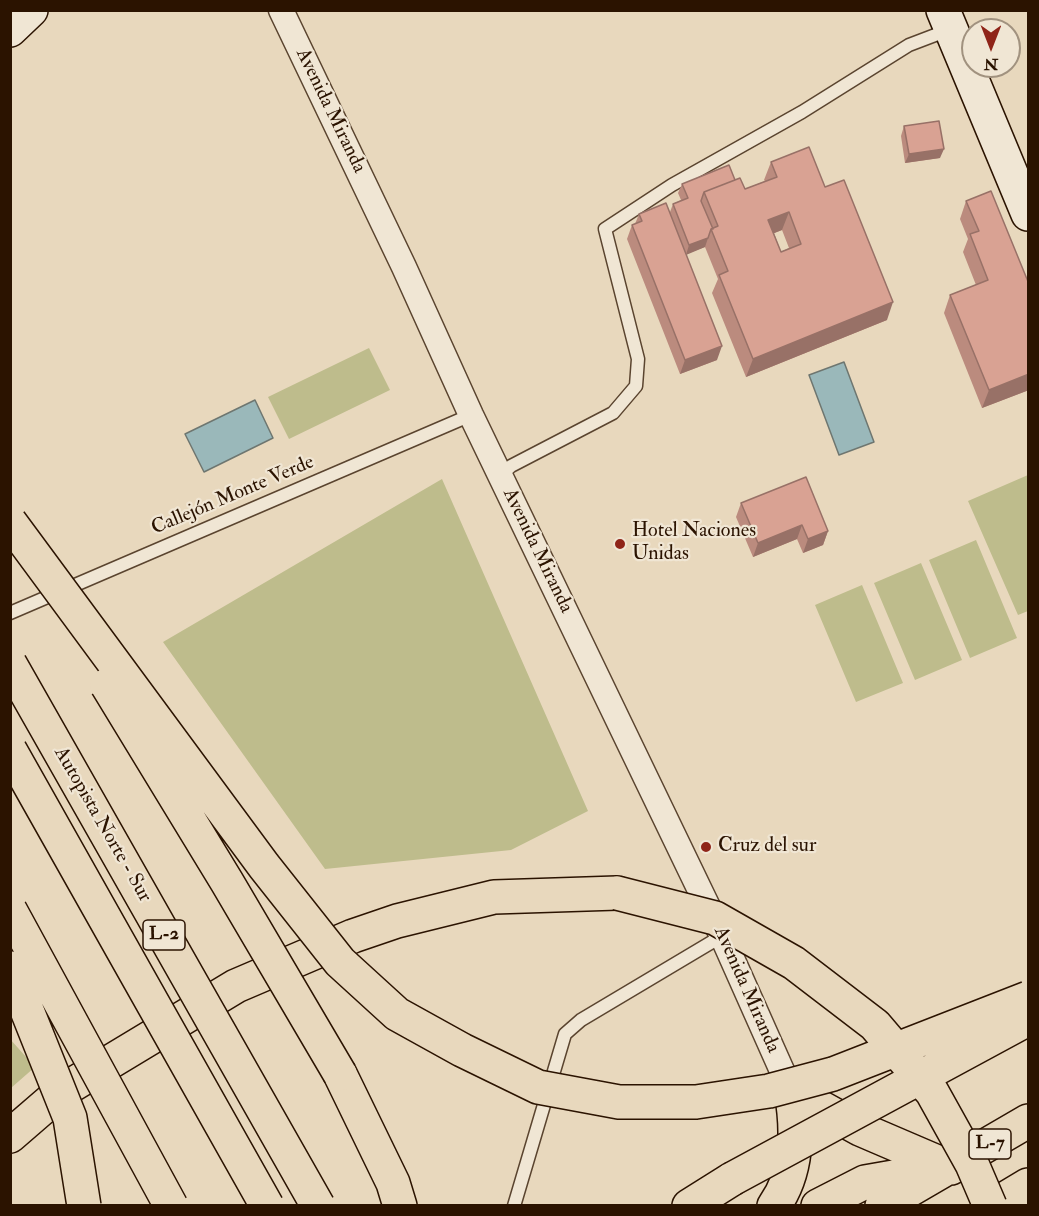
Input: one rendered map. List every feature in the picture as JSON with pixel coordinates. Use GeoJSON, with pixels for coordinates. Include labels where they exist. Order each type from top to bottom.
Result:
{"type":"FeatureCollection","features":[{"type":"Feature","properties":{"kind":"highway"},"geometry":{"type":"LineString","coordinates":[[10,522],[264,866],[340,962],[397,1014],[462,1050],[538,1086],[619,1102],[696,1102],[769,1091],[833,1074],[1029,998]]}},
{"type":"Feature","properties":{"kind":"highway"},"geometry":{"type":"LineString","coordinates":[[10,528],[221,872],[340,1074],[393,1183],[400,1206]]}},
{"type":"Feature","properties":{"kind":"highway","name":"Autopista Norte - Sur"},"geometry":{"type":"LineString","coordinates":[[10,664],[318,1206]]}},
{"type":"Feature","properties":{"kind":"highway","name":"L-2"},"geometry":{"type":"LineString","coordinates":[[10,750],[267,1206]]}},
{"type":"Feature","properties":{"kind":"highway"},"geometry":{"type":"LineString","coordinates":[[10,1136],[62,1091],[236,986],[353,936],[397,921],[494,897],[616,893],[715,918],[794,963],[875,1025],[932,1092],[972,1164],[992,1206],[1029,1185]]}},
{"type":"Feature","properties":{"kind":"highway"},"geometry":{"type":"LineString","coordinates":[[10,910],[171,1206]]}},
{"type":"Feature","properties":{"kind":"highway"},"geometry":{"type":"LineString","coordinates":[[10,968],[70,1118],[84,1206]]}},
{"type":"Feature","properties":{"kind":"highway"},"geometry":{"type":"LineString","coordinates":[[690,1206],[732,1179],[1029,1019]]}},
{"type":"Feature","properties":{"kind":"highway"},"geometry":{"type":"LineString","coordinates":[[791,1091],[860,1130],[951,1167]]}},
{"type":"Feature","properties":{"kind":"highway"},"geometry":{"type":"LineString","coordinates":[[774,1206],[793,1169],[795,1126],[791,1091]]}},
{"type":"Feature","properties":{"kind":"highway","name":"L-7"},"geometry":{"type":"LineString","coordinates":[[882,1206],[1029,1121]]}},
{"type":"Feature","properties":{"kind":"highway"},"geometry":{"type":"LineString","coordinates":[[818,1206],[865,1182],[951,1167]]}},
{"type":"Feature","properties":{"kind":"street"},"geometry":{"type":"LineString","coordinates":[[10,30],[31,10]]}},
{"type":"Feature","properties":{"kind":"street","name":"Avenida Miranda"},"geometry":{"type":"LineString","coordinates":[[281,10],[404,267],[471,415],[722,936],[791,1091]]}},
{"type":"Feature","properties":{"kind":"street"},"geometry":{"type":"LineString","coordinates":[[947,20],[1029,214]]}},
{"type":"Feature","properties":{"kind":"lane"},"geometry":{"type":"LineString","coordinates":[[501,475],[511,466],[613,413],[636,386],[638,360],[605,229],[672,185],[802,112],[947,20]]}},
{"type":"Feature","properties":{"kind":"lane","name":"Callejón Monte Verde"},"geometry":{"type":"LineString","coordinates":[[10,613],[471,415]]}},
{"type":"Feature","properties":{"kind":"lane"},"geometry":{"type":"LineString","coordinates":[[514,1206],[565,1034],[581,1020],[722,936]]}},
{"type":"Feature","properties":{"kind":"shaded area"},"geometry":{"type":"Polygon","coordinates":[[[369,348],[390,390],[289,439],[268,397],[369,348]]]}},
{"type":"Feature","properties":{"kind":"shaded area"},"geometry":{"type":"Polygon","coordinates":[[[1028,475],[1028,611],[1018,615],[968,501],[1028,475]]]}},
{"type":"Feature","properties":{"kind":"shaded area"},"geometry":{"type":"Polygon","coordinates":[[[442,479],[588,811],[511,850],[325,869],[163,642],[442,479]]]}},
{"type":"Feature","properties":{"kind":"shaded area"},"geometry":{"type":"Polygon","coordinates":[[[976,540],[1017,638],[970,658],[929,560],[976,540]]]}},
{"type":"Feature","properties":{"kind":"shaded area"},"geometry":{"type":"Polygon","coordinates":[[[921,563],[962,660],[915,680],[874,583],[921,563]]]}},
{"type":"Feature","properties":{"kind":"shaded area"},"geometry":{"type":"Polygon","coordinates":[[[862,585],[903,683],[856,702],[815,605],[862,585]]]}},
{"type":"Feature","properties":{"kind":"shaded area"},"geometry":{"type":"Polygon","coordinates":[[[10,1039],[35,1067],[11,1088],[10,1088],[10,1039]]]}},
{"type":"Feature","properties":{"kind":"water"},"geometry":{"type":"Polygon","coordinates":[[[844,362],[874,442],[839,455],[809,375],[844,362]]]}},
{"type":"Feature","properties":{"kind":"water"},"geometry":{"type":"Polygon","coordinates":[[[255,400],[273,438],[204,472],[185,434],[255,400]]]}},
{"type":"Feature","properties":{"kind":"building"},"geometry":{"type":"Polygon","coordinates":[[[939,121],[944,149],[909,154],[904,126],[939,121]]]}},
{"type":"Feature","properties":{"kind":"building"},"geometry":{"type":"Polygon","coordinates":[[[809,147],[825,187],[844,180],[893,302],[753,359],[719,275],[728,271],[711,229],[718,226],[704,192],[740,178],[745,189],[777,177],[771,162],[809,147]],[[789,212],[768,220],[781,252],[801,244],[789,212]]]}},
{"type":"Feature","properties":{"kind":"building"},"geometry":{"type":"Polygon","coordinates":[[[729,165],[735,180],[704,192],[701,201],[713,229],[708,238],[689,245],[673,204],[688,198],[682,184],[729,165]]]}},
{"type":"Feature","properties":{"kind":"building"},"geometry":{"type":"Polygon","coordinates":[[[991,191],[1029,284],[1029,374],[989,390],[950,295],[988,280],[970,234],[979,231],[966,201],[991,191]]]}},
{"type":"Feature","properties":{"kind":"building"},"geometry":{"type":"Polygon","coordinates":[[[666,203],[722,346],[685,360],[632,225],[642,221],[639,214],[666,203]]]}},
{"type":"Feature","properties":{"kind":"building"},"geometry":{"type":"Polygon","coordinates":[[[806,477],[828,531],[808,539],[802,525],[758,543],[741,503],[806,477]]]}},
{"type":"Feature","properties":{"kind":"place","name":"Hotel Naciones Unidas"},"geometry":{"type":"Point","coordinates":[620,544]}},
{"type":"Feature","properties":{"kind":"place","name":"Cruz del sur"},"geometry":{"type":"Point","coordinates":[706,847]}}]}
